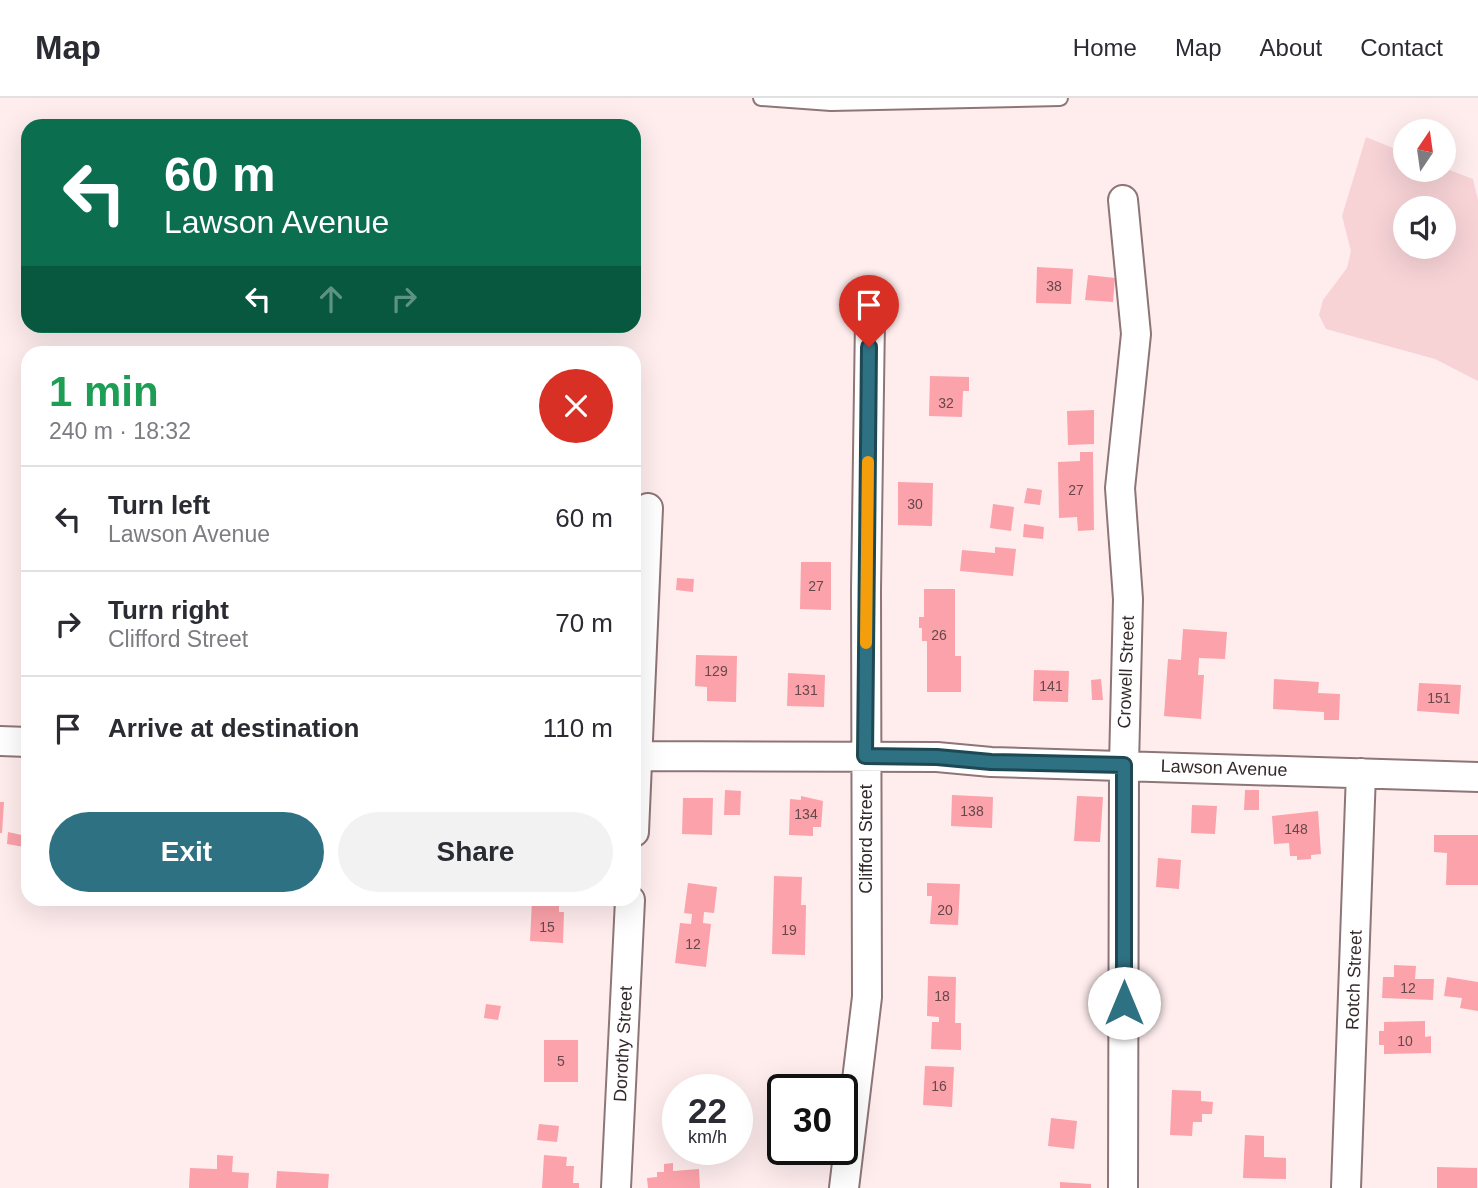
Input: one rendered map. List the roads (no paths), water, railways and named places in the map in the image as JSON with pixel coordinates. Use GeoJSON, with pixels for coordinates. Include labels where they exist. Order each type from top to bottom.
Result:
{"type":"FeatureCollection","features":[{"type":"Feature","properties":{"kind":"street","name":"Crowell Street"},"geometry":{"type":"LineString","coordinates":[[1123,200],[1136,334],[1120,488],[1128,599],[1124,765],[1123,1188]]}},
{"type":"Feature","properties":{"kind":"street","name":"Clifford Street"},"geometry":{"type":"LineString","coordinates":[[844,1188],[867,997],[865,756],[870,320]]}},
{"type":"Feature","properties":{"kind":"street"},"geometry":{"type":"LineString","coordinates":[[641,642],[648,508]]}},
{"type":"Feature","properties":{"kind":"street"},"geometry":{"type":"LineString","coordinates":[[0,741],[21,742]]}},
{"type":"Feature","properties":{"kind":"street","name":"Lawson Avenue"},"geometry":{"type":"LineString","coordinates":[[641,756],[937,757],[991,762],[1478,777]]}},
{"type":"Feature","properties":{"kind":"street","name":"Rotch Street"},"geometry":{"type":"LineString","coordinates":[[1346,1188],[1361,773]]}},
{"type":"Feature","properties":{"kind":"street","name":"Dorothy Street"},"geometry":{"type":"LineString","coordinates":[[616,1188],[630,906]]}},
{"type":"Feature","properties":{"kind":"lane"},"geometry":{"type":"LineString","coordinates":[[761,98],[831,103],[1060,98]]}}]}
